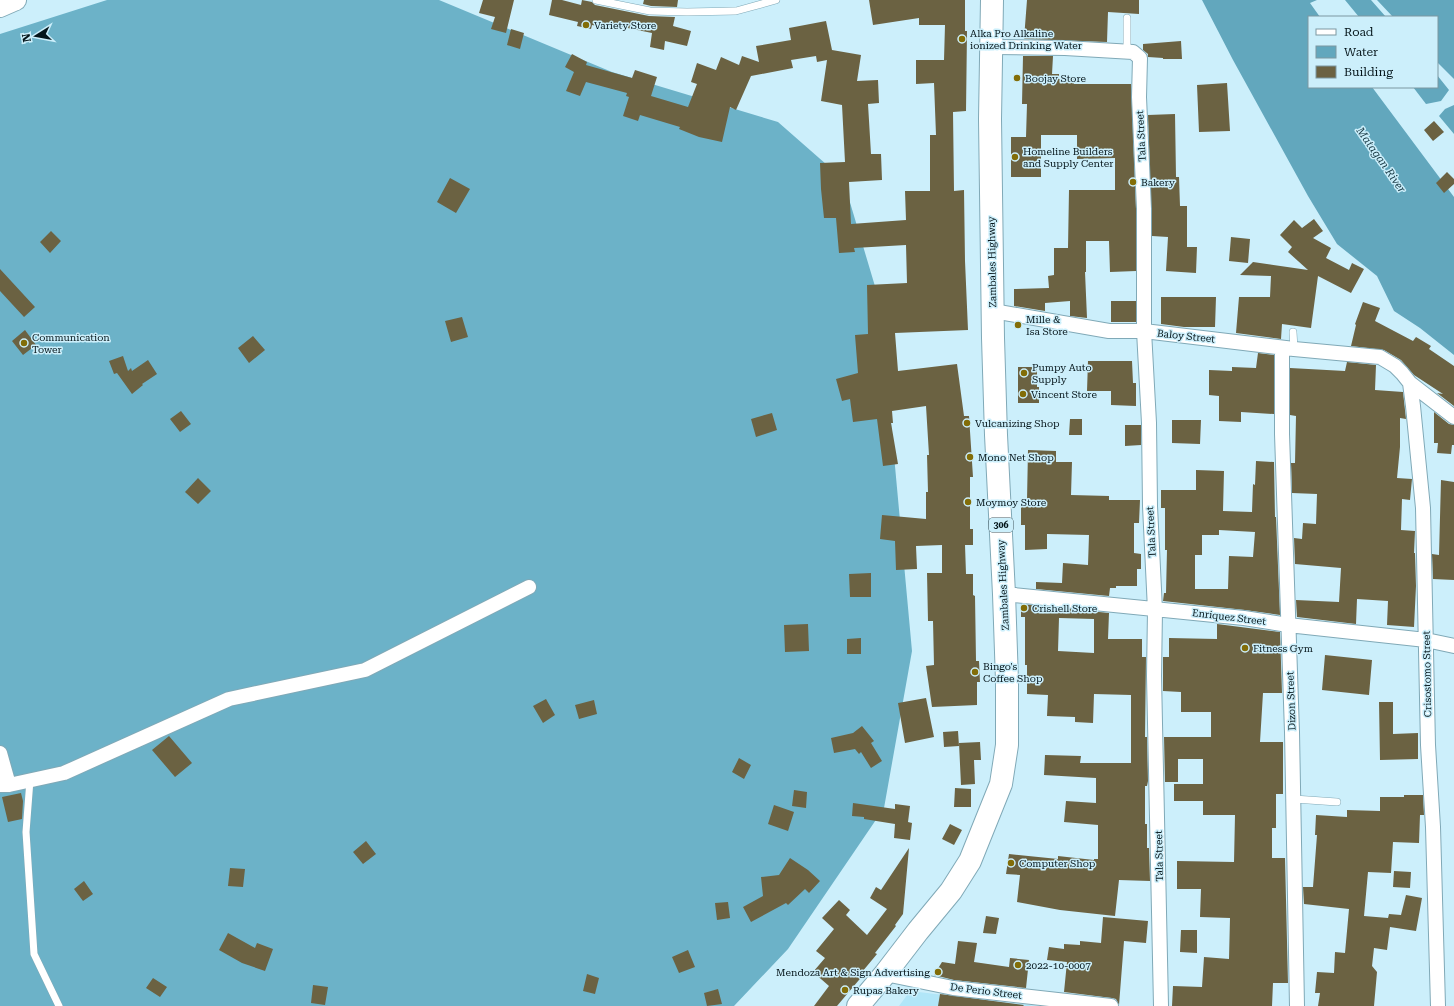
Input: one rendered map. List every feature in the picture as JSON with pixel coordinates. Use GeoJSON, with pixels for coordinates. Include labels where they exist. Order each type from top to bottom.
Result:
{"type":"FeatureCollection","features":[{"type":"Feature","properties":{"kind":"main road"},"geometry":{"type":"LineString","coordinates":[[0,7],[16,0]]}},
{"type":"Feature","properties":{"kind":"main road","name":"Zambales Highway"},"geometry":{"type":"LineString","coordinates":[[858,1006],[955,885],[970,861],[1001,784],[1008,745],[1004,594],[995,407],[990,120],[992,0]]}},
{"type":"Feature","properties":{"kind":"street"},"geometry":{"type":"LineString","coordinates":[[991,47],[1065,48],[1127,52]]}},
{"type":"Feature","properties":{"kind":"street","name":"Tala Street"},"geometry":{"type":"LineString","coordinates":[[1127,52],[1133,52],[1140,58],[1139,97],[1144,209],[1144,331],[1149,423],[1150,506],[1155,610],[1154,676],[1161,1006]]}},
{"type":"Feature","properties":{"kind":"street","name":"Baloy Street"},"geometry":{"type":"LineString","coordinates":[[993,311],[1109,330],[1144,331],[1380,357],[1395,366],[1410,383]]}},
{"type":"Feature","properties":{"kind":"street","name":"Dizon Street"},"geometry":{"type":"LineString","coordinates":[[1288,348],[1282,434],[1294,799],[1297,1006]]}},
{"type":"Feature","properties":{"kind":"street"},"geometry":{"type":"LineString","coordinates":[[1410,383],[1454,417]]}},
{"type":"Feature","properties":{"kind":"street","name":"Crisostomo Street"},"geometry":{"type":"LineString","coordinates":[[1410,383],[1423,508],[1428,745],[1433,827],[1438,1006]]}},
{"type":"Feature","properties":{"kind":"street"},"geometry":{"type":"LineString","coordinates":[[0,753],[5,785],[64,773],[229,699],[365,670],[529,587]]}},
{"type":"Feature","properties":{"kind":"street","name":"Enriquez Street"},"geometry":{"type":"LineString","coordinates":[[1004,594],[1244,618],[1288,625],[1426,640],[1454,646]]}},
{"type":"Feature","properties":{"kind":"street","name":"De Perio Street"},"geometry":{"type":"LineString","coordinates":[[885,974],[953,988],[1111,1006]]}},
{"type":"Feature","properties":{"kind":"lane"},"geometry":{"type":"LineString","coordinates":[[596,0],[650,10],[687,12],[736,11],[776,0]]}},
{"type":"Feature","properties":{"kind":"lane"},"geometry":{"type":"LineString","coordinates":[[1127,18],[1127,52]]}},
{"type":"Feature","properties":{"kind":"lane"},"geometry":{"type":"LineString","coordinates":[[1288,348],[1293,332]]}},
{"type":"Feature","properties":{"kind":"lane"},"geometry":{"type":"LineString","coordinates":[[30,780],[26,832],[34,954],[59,1006]]}},
{"type":"Feature","properties":{"kind":"lane"},"geometry":{"type":"LineString","coordinates":[[1294,799],[1337,802]]}},
{"type":"Feature","properties":{"kind":"shaded area"},"geometry":{"type":"Polygon","coordinates":[[[107,0],[439,0],[612,72],[778,122],[843,179],[880,303],[912,651],[884,808],[788,949],[734,1006],[0,1006],[0,34],[107,0]]]}},
{"type":"Feature","properties":{"kind":"shaded area"},"geometry":{"type":"Polygon","coordinates":[[[910,991],[1037,1006],[899,1006],[910,991]]]}},
{"type":"Feature","properties":{"kind":"water","name":"Matagan River"},"geometry":{"type":"Polygon","coordinates":[[[1202,0],[1317,0],[1310,3],[1319,16],[1308,16],[1308,88],[1373,88],[1454,197],[1454,355],[1420,328],[1394,311],[1377,276],[1337,244],[1308,196],[1233,60],[1202,0]]]}},
{"type":"Feature","properties":{"kind":"water"},"geometry":{"type":"Polygon","coordinates":[[[1345,0],[1371,0],[1385,16],[1358,16],[1345,0]]]}},
{"type":"Feature","properties":{"kind":"water"},"geometry":{"type":"Polygon","coordinates":[[[1377,0],[1454,0],[1454,79],[1438,63],[1438,16],[1392,16],[1377,0]]]}},
{"type":"Feature","properties":{"kind":"water"},"geometry":{"type":"Polygon","coordinates":[[[1438,76],[1449,90],[1441,101],[1426,104],[1414,88],[1438,88],[1438,76]]]}},
{"type":"Feature","properties":{"kind":"water"},"geometry":{"type":"Polygon","coordinates":[[[1454,105],[1454,134],[1439,116],[1445,109],[1454,105]]]}},
{"type":"Feature","properties":{"kind":"building"},"geometry":{"type":"Polygon","coordinates":[[[483,0],[514,0],[506,33],[491,29],[495,17],[479,13],[483,0]]]}},
{"type":"Feature","properties":{"kind":"building"},"geometry":{"type":"Polygon","coordinates":[[[552,0],[562,0],[581,5],[582,0],[592,2],[595,5],[649,16],[675,17],[673,26],[691,31],[687,46],[665,41],[664,50],[650,47],[652,33],[613,25],[613,29],[592,25],[591,29],[577,26],[578,22],[549,15],[552,0]]]}},
{"type":"Feature","properties":{"kind":"building"},"geometry":{"type":"Polygon","coordinates":[[[644,0],[678,0],[677,7],[651,6],[643,4],[644,0]]]}},
{"type":"Feature","properties":{"kind":"building"},"geometry":{"type":"Polygon","coordinates":[[[869,0],[965,0],[965,31],[967,31],[966,111],[953,112],[954,191],[964,190],[968,330],[895,333],[898,371],[957,364],[964,416],[969,416],[973,477],[970,477],[970,529],[973,529],[973,545],[965,545],[966,574],[973,574],[973,595],[975,596],[976,661],[979,661],[980,682],[977,682],[977,705],[932,707],[926,666],[934,665],[933,621],[928,621],[927,573],[942,573],[942,545],[916,546],[917,569],[896,570],[895,541],[880,539],[882,515],[926,519],[926,492],[928,492],[927,455],[929,455],[926,406],[892,411],[893,423],[891,423],[898,464],[883,466],[877,419],[853,422],[850,399],[842,401],[836,379],[858,373],[855,335],[868,334],[867,285],[907,283],[906,245],[854,248],[855,252],[839,253],[836,218],[824,218],[820,163],[845,162],[842,105],[821,101],[827,60],[817,62],[816,56],[791,60],[793,68],[751,76],[736,110],[730,107],[722,142],[699,137],[679,129],[680,127],[640,115],[638,121],[623,116],[629,97],[626,96],[627,93],[586,82],[580,96],[566,91],[574,72],[565,67],[572,54],[587,62],[586,65],[632,78],[635,70],[657,77],[651,96],[688,107],[697,84],[691,82],[697,63],[716,70],[721,57],[739,65],[742,56],[759,62],[756,46],[791,40],[789,28],[826,21],[832,50],[861,55],[857,81],[878,80],[879,103],[868,104],[871,154],[881,154],[882,180],[849,182],[851,224],[906,220],[905,191],[930,191],[930,135],[936,135],[934,83],[916,84],[916,60],[944,60],[945,25],[919,25],[919,18],[873,25],[869,0]]]}},
{"type":"Feature","properties":{"kind":"building"},"geometry":{"type":"Polygon","coordinates":[[[1027,0],[1139,0],[1139,14],[1108,12],[1107,42],[1024,39],[1027,0]]]}},
{"type":"Feature","properties":{"kind":"building"},"geometry":{"type":"Polygon","coordinates":[[[511,29],[524,33],[520,49],[507,45],[511,29]]]}},
{"type":"Feature","properties":{"kind":"building"},"geometry":{"type":"Polygon","coordinates":[[[1181,41],[1182,59],[1148,57],[1148,54],[1143,50],[1143,44],[1181,41]]]}},
{"type":"Feature","properties":{"kind":"building"},"geometry":{"type":"Polygon","coordinates":[[[1023,56],[1053,56],[1052,74],[1059,74],[1059,79],[1074,79],[1074,84],[1131,84],[1136,209],[1136,271],[1110,272],[1109,241],[1086,241],[1085,272],[1087,318],[1070,316],[1070,301],[1045,303],[1045,311],[1014,306],[1014,289],[1049,288],[1048,276],[1054,275],[1054,248],[1068,248],[1069,190],[1115,190],[1115,158],[1077,159],[1077,135],[1041,135],[1041,177],[1011,177],[1011,137],[1026,137],[1027,104],[1022,104],[1023,56]]]}},
{"type":"Feature","properties":{"kind":"building"},"geometry":{"type":"Polygon","coordinates":[[[1227,83],[1230,131],[1199,132],[1197,85],[1227,83]]]}},
{"type":"Feature","properties":{"kind":"building"},"geometry":{"type":"Polygon","coordinates":[[[1175,114],[1176,177],[1179,177],[1180,206],[1187,206],[1187,247],[1197,247],[1196,273],[1166,271],[1168,237],[1152,236],[1148,115],[1175,114]]]}},
{"type":"Feature","properties":{"kind":"building"},"geometry":{"type":"Polygon","coordinates":[[[1434,121],[1444,132],[1433,141],[1424,130],[1434,121]]]}},
{"type":"Feature","properties":{"kind":"building"},"geometry":{"type":"Polygon","coordinates":[[[1447,172],[1454,179],[1454,184],[1444,193],[1436,183],[1447,172]]]}},
{"type":"Feature","properties":{"kind":"building"},"geometry":{"type":"Polygon","coordinates":[[[450,178],[470,189],[456,213],[437,202],[450,178]]]}},
{"type":"Feature","properties":{"kind":"building"},"geometry":{"type":"Polygon","coordinates":[[[1314,219],[1323,231],[1313,238],[1331,248],[1326,258],[1349,270],[1352,263],[1364,269],[1351,293],[1318,276],[1311,328],[1282,324],[1281,339],[1236,333],[1239,297],[1270,297],[1271,276],[1240,275],[1253,262],[1308,270],[1288,252],[1292,247],[1280,235],[1294,220],[1302,228],[1314,219]]]}},
{"type":"Feature","properties":{"kind":"building"},"geometry":{"type":"Polygon","coordinates":[[[51,231],[61,241],[50,253],[40,242],[51,231]]]}},
{"type":"Feature","properties":{"kind":"building"},"geometry":{"type":"Polygon","coordinates":[[[1231,237],[1250,239],[1248,263],[1229,261],[1231,237]]]}},
{"type":"Feature","properties":{"kind":"building"},"geometry":{"type":"Polygon","coordinates":[[[0,269],[35,307],[24,317],[0,291],[0,269]]]}},
{"type":"Feature","properties":{"kind":"building"},"geometry":{"type":"Polygon","coordinates":[[[1161,297],[1216,297],[1215,327],[1184,327],[1161,324],[1161,297]]]}},
{"type":"Feature","properties":{"kind":"building"},"geometry":{"type":"Polygon","coordinates":[[[1111,301],[1136,301],[1136,322],[1111,322],[1111,301]]]}},
{"type":"Feature","properties":{"kind":"building"},"geometry":{"type":"Polygon","coordinates":[[[1363,302],[1380,308],[1375,321],[1413,341],[1416,337],[1431,346],[1429,349],[1454,366],[1454,406],[1437,393],[1443,394],[1414,375],[1401,360],[1384,350],[1351,346],[1355,324],[1363,302]]]}},
{"type":"Feature","properties":{"kind":"building"},"geometry":{"type":"Polygon","coordinates":[[[462,317],[468,337],[451,342],[445,321],[462,317]]]}},
{"type":"Feature","properties":{"kind":"building","name":"Communication Tower"},"geometry":{"type":"Polygon","coordinates":[[[25,330],[36,345],[23,355],[12,341],[25,330]]]}},
{"type":"Feature","properties":{"kind":"building"},"geometry":{"type":"Polygon","coordinates":[[[253,336],[265,350],[249,363],[238,348],[253,336]]]}},
{"type":"Feature","properties":{"kind":"building"},"geometry":{"type":"Polygon","coordinates":[[[1258,353],[1274,355],[1274,414],[1241,412],[1241,422],[1219,421],[1219,396],[1209,395],[1209,370],[1232,371],[1232,367],[1256,368],[1258,353]]]}},
{"type":"Feature","properties":{"kind":"building"},"geometry":{"type":"Polygon","coordinates":[[[123,356],[128,371],[131,368],[132,371],[148,360],[157,374],[142,384],[143,385],[132,394],[117,373],[114,374],[109,361],[123,356]]]}},
{"type":"Feature","properties":{"kind":"building"},"geometry":{"type":"Polygon","coordinates":[[[1088,361],[1132,361],[1133,383],[1136,383],[1136,406],[1111,405],[1111,391],[1087,391],[1088,361]]]}},
{"type":"Feature","properties":{"kind":"building"},"geometry":{"type":"Polygon","coordinates":[[[1347,362],[1376,365],[1375,390],[1403,392],[1406,419],[1400,418],[1400,447],[1397,478],[1412,479],[1410,500],[1402,499],[1401,530],[1415,531],[1414,553],[1416,586],[1414,627],[1387,625],[1388,601],[1357,599],[1356,624],[1297,617],[1296,600],[1339,602],[1341,568],[1295,564],[1294,538],[1302,539],[1303,523],[1316,524],[1317,494],[1292,493],[1291,463],[1295,463],[1296,416],[1290,415],[1290,368],[1345,371],[1347,362]]]}},
{"type":"Feature","properties":{"kind":"building"},"geometry":{"type":"Polygon","coordinates":[[[1018,367],[1037,367],[1039,403],[1018,403],[1018,367]]]}},
{"type":"Feature","properties":{"kind":"building"},"geometry":{"type":"Polygon","coordinates":[[[181,411],[191,424],[180,432],[170,419],[181,411]]]}},
{"type":"Feature","properties":{"kind":"building"},"geometry":{"type":"Polygon","coordinates":[[[1434,412],[1449,424],[1454,425],[1454,445],[1452,445],[1451,454],[1437,453],[1438,443],[1434,443],[1434,412]]]}},
{"type":"Feature","properties":{"kind":"building"},"geometry":{"type":"Polygon","coordinates":[[[772,413],[777,430],[756,437],[751,419],[772,413]]]}},
{"type":"Feature","properties":{"kind":"building"},"geometry":{"type":"Polygon","coordinates":[[[1070,419],[1082,419],[1082,435],[1069,435],[1070,419]]]}},
{"type":"Feature","properties":{"kind":"building"},"geometry":{"type":"Polygon","coordinates":[[[1172,420],[1201,420],[1200,444],[1172,443],[1172,420]]]}},
{"type":"Feature","properties":{"kind":"building"},"geometry":{"type":"Polygon","coordinates":[[[1125,425],[1141,425],[1141,445],[1125,446],[1125,425]]]}},
{"type":"Feature","properties":{"kind":"building"},"geometry":{"type":"Polygon","coordinates":[[[1028,450],[1056,451],[1056,462],[1072,462],[1071,495],[1109,496],[1109,500],[1140,500],[1139,523],[1134,523],[1134,553],[1141,554],[1141,569],[1137,569],[1137,586],[1116,586],[1116,588],[1110,588],[1109,596],[1036,589],[1036,582],[1062,583],[1063,563],[1088,565],[1089,535],[1047,534],[1047,549],[1025,550],[1025,525],[1021,525],[1021,500],[1027,500],[1028,450]]]}},
{"type":"Feature","properties":{"kind":"building"},"geometry":{"type":"Polygon","coordinates":[[[1256,461],[1274,462],[1280,615],[1163,601],[1164,593],[1166,593],[1167,550],[1165,550],[1165,508],[1161,508],[1161,490],[1196,490],[1196,470],[1224,471],[1223,511],[1252,512],[1253,484],[1255,485],[1256,461]],[[1219,530],[1219,535],[1202,535],[1202,555],[1195,555],[1195,589],[1228,589],[1229,556],[1253,557],[1255,532],[1219,530]]]}},
{"type":"Feature","properties":{"kind":"building"},"geometry":{"type":"Polygon","coordinates":[[[198,478],[211,491],[198,504],[185,492],[198,478]]]}},
{"type":"Feature","properties":{"kind":"building"},"geometry":{"type":"Polygon","coordinates":[[[1441,480],[1454,482],[1454,580],[1433,579],[1432,554],[1439,555],[1441,480]]]}},
{"type":"Feature","properties":{"kind":"building"},"geometry":{"type":"Polygon","coordinates":[[[871,573],[871,597],[850,597],[849,574],[871,573]]]}},
{"type":"Feature","properties":{"kind":"building"},"geometry":{"type":"Polygon","coordinates":[[[1021,604],[1109,613],[1108,639],[1142,639],[1142,657],[1146,657],[1145,737],[1147,737],[1148,781],[1147,786],[1145,786],[1145,824],[1147,824],[1147,848],[1149,848],[1150,881],[1119,880],[1115,916],[1060,910],[1017,902],[1020,875],[1006,874],[1009,854],[1058,859],[1058,856],[1094,860],[1098,859],[1098,825],[1064,822],[1066,801],[1096,803],[1096,778],[1044,775],[1045,755],[1081,756],[1080,763],[1131,763],[1131,695],[1094,694],[1093,723],[1075,722],[1075,717],[1047,716],[1048,695],[1027,694],[1027,665],[1025,665],[1025,617],[1021,617],[1021,604]],[[1059,618],[1058,651],[1094,653],[1094,619],[1059,618]]]}},
{"type":"Feature","properties":{"kind":"building"},"geometry":{"type":"Polygon","coordinates":[[[808,624],[809,651],[785,652],[784,625],[808,624]]]}},
{"type":"Feature","properties":{"kind":"building"},"geometry":{"type":"Polygon","coordinates":[[[1217,624],[1280,632],[1282,693],[1263,693],[1260,742],[1283,742],[1283,794],[1276,794],[1276,828],[1272,828],[1272,858],[1285,858],[1288,983],[1273,983],[1272,1006],[1172,1006],[1173,986],[1202,987],[1204,957],[1229,959],[1230,918],[1200,917],[1201,889],[1177,889],[1177,861],[1234,862],[1235,815],[1203,815],[1203,801],[1174,801],[1174,784],[1203,784],[1203,759],[1178,759],[1178,782],[1165,782],[1164,737],[1211,737],[1211,712],[1181,712],[1181,692],[1163,691],[1163,657],[1169,657],[1169,638],[1217,639],[1217,624]]]}},
{"type":"Feature","properties":{"kind":"building"},"geometry":{"type":"Polygon","coordinates":[[[861,638],[861,654],[847,654],[847,639],[861,638]]]}},
{"type":"Feature","properties":{"kind":"building"},"geometry":{"type":"Polygon","coordinates":[[[1325,655],[1372,660],[1369,695],[1322,690],[1325,655]]]}},
{"type":"Feature","properties":{"kind":"building"},"geometry":{"type":"Polygon","coordinates":[[[926,698],[934,737],[905,743],[898,703],[926,698]]]}},
{"type":"Feature","properties":{"kind":"building"},"geometry":{"type":"Polygon","coordinates":[[[546,699],[555,715],[543,723],[533,706],[546,699]]]}},
{"type":"Feature","properties":{"kind":"building"},"geometry":{"type":"Polygon","coordinates":[[[594,700],[597,714],[579,719],[575,705],[594,700]]]}},
{"type":"Feature","properties":{"kind":"building"},"geometry":{"type":"Polygon","coordinates":[[[1379,702],[1393,702],[1393,734],[1418,733],[1418,759],[1380,760],[1379,702]]]}},
{"type":"Feature","properties":{"kind":"building"},"geometry":{"type":"Polygon","coordinates":[[[862,726],[874,741],[871,743],[882,761],[871,768],[861,752],[859,754],[855,749],[834,753],[831,738],[853,733],[862,726]]]}},
{"type":"Feature","properties":{"kind":"building"},"geometry":{"type":"Polygon","coordinates":[[[958,731],[959,746],[944,747],[943,732],[958,731]]]}},
{"type":"Feature","properties":{"kind":"building"},"geometry":{"type":"Polygon","coordinates":[[[169,736],[192,763],[175,777],[152,750],[169,736]]]}},
{"type":"Feature","properties":{"kind":"building"},"geometry":{"type":"Polygon","coordinates":[[[980,742],[981,760],[974,760],[975,784],[961,785],[959,743],[980,742]]]}},
{"type":"Feature","properties":{"kind":"building"},"geometry":{"type":"Polygon","coordinates":[[[739,758],[751,765],[744,779],[732,772],[739,758]]]}},
{"type":"Feature","properties":{"kind":"building"},"geometry":{"type":"Polygon","coordinates":[[[955,788],[971,789],[971,807],[954,807],[955,788]]]}},
{"type":"Feature","properties":{"kind":"building"},"geometry":{"type":"Polygon","coordinates":[[[794,790],[807,792],[806,808],[792,806],[794,790]]]}},
{"type":"Feature","properties":{"kind":"building"},"geometry":{"type":"Polygon","coordinates":[[[21,793],[23,801],[22,819],[8,822],[2,797],[21,793]]]}},
{"type":"Feature","properties":{"kind":"building"},"geometry":{"type":"Polygon","coordinates":[[[1404,795],[1423,795],[1424,815],[1420,815],[1419,843],[1393,842],[1391,873],[1368,872],[1364,916],[1388,918],[1389,914],[1401,915],[1406,895],[1422,898],[1416,931],[1390,927],[1387,950],[1374,948],[1372,966],[1377,972],[1374,1006],[1318,1006],[1320,993],[1315,993],[1317,972],[1334,973],[1335,952],[1345,953],[1349,909],[1304,904],[1303,887],[1313,887],[1317,835],[1315,835],[1316,815],[1347,817],[1347,810],[1380,811],[1380,797],[1404,797],[1404,795]]]}},
{"type":"Feature","properties":{"kind":"building"},"geometry":{"type":"Polygon","coordinates":[[[853,803],[895,809],[895,804],[910,806],[908,822],[912,823],[910,840],[894,838],[895,824],[864,819],[864,817],[852,816],[853,803]]]}},
{"type":"Feature","properties":{"kind":"building"},"geometry":{"type":"Polygon","coordinates":[[[774,805],[794,812],[788,831],[768,824],[774,805]]]}},
{"type":"Feature","properties":{"kind":"building"},"geometry":{"type":"Polygon","coordinates":[[[950,824],[962,830],[954,845],[942,839],[950,824]]]}},
{"type":"Feature","properties":{"kind":"building"},"geometry":{"type":"Polygon","coordinates":[[[366,841],[376,854],[363,864],[353,852],[366,841]]]}},
{"type":"Feature","properties":{"kind":"building"},"geometry":{"type":"Polygon","coordinates":[[[909,848],[903,914],[895,925],[896,926],[875,953],[877,954],[862,972],[864,974],[837,1006],[814,1006],[829,986],[813,972],[825,958],[816,951],[834,929],[822,918],[839,900],[850,910],[846,915],[867,935],[887,909],[870,898],[876,887],[881,890],[909,848]]]}},
{"type":"Feature","properties":{"kind":"building"},"geometry":{"type":"Polygon","coordinates":[[[790,858],[808,870],[820,881],[809,893],[805,889],[788,905],[786,903],[751,922],[743,907],[763,896],[761,877],[779,875],[790,858]]]}},
{"type":"Feature","properties":{"kind":"building"},"geometry":{"type":"Polygon","coordinates":[[[230,868],[245,869],[243,887],[228,886],[230,868]]]}},
{"type":"Feature","properties":{"kind":"building"},"geometry":{"type":"Polygon","coordinates":[[[1394,871],[1411,872],[1410,888],[1393,887],[1394,871]]]}},
{"type":"Feature","properties":{"kind":"building"},"geometry":{"type":"Polygon","coordinates":[[[84,881],[93,894],[83,901],[74,889],[84,881]]]}},
{"type":"Feature","properties":{"kind":"building"},"geometry":{"type":"Polygon","coordinates":[[[728,902],[730,918],[717,920],[715,903],[728,902]]]}},
{"type":"Feature","properties":{"kind":"building"},"geometry":{"type":"Polygon","coordinates":[[[986,916],[999,918],[996,934],[983,933],[986,916]]]}},
{"type":"Feature","properties":{"kind":"building"},"geometry":{"type":"Polygon","coordinates":[[[1103,917],[1148,921],[1146,943],[1124,941],[1119,1005],[1116,999],[1112,998],[1064,992],[1067,962],[1047,960],[1049,947],[1064,949],[1064,944],[1080,945],[1080,941],[1101,943],[1103,917]]]}},
{"type":"Feature","properties":{"kind":"building"},"geometry":{"type":"Polygon","coordinates":[[[1181,930],[1197,930],[1197,953],[1180,952],[1181,930]]]}},
{"type":"Feature","properties":{"kind":"building"},"geometry":{"type":"Polygon","coordinates":[[[228,933],[255,948],[257,943],[273,949],[265,971],[242,963],[219,950],[228,933]]]}},
{"type":"Feature","properties":{"kind":"building"},"geometry":{"type":"Polygon","coordinates":[[[958,941],[977,943],[974,962],[1009,967],[1010,958],[1029,960],[1026,988],[954,980],[934,975],[942,962],[955,964],[958,941]]]}},
{"type":"Feature","properties":{"kind":"building"},"geometry":{"type":"Polygon","coordinates":[[[688,950],[695,967],[679,973],[672,957],[688,950]]]}},
{"type":"Feature","properties":{"kind":"building"},"geometry":{"type":"Polygon","coordinates":[[[587,974],[599,978],[595,994],[583,991],[587,974]]]}},
{"type":"Feature","properties":{"kind":"building"},"geometry":{"type":"Polygon","coordinates":[[[153,978],[167,987],[160,997],[146,988],[153,978]]]}},
{"type":"Feature","properties":{"kind":"building"},"geometry":{"type":"Polygon","coordinates":[[[313,985],[328,987],[325,1005],[311,1003],[313,985]]]}},
{"type":"Feature","properties":{"kind":"building"},"geometry":{"type":"Polygon","coordinates":[[[718,989],[722,1004],[707,1006],[704,993],[718,989]]]}},
{"type":"Feature","properties":{"kind":"building"},"geometry":{"type":"Polygon","coordinates":[[[940,994],[1024,1005],[938,1006],[940,994]]]}},
{"type":"Feature","properties":{"kind":"place","name":"Variety Store"},"geometry":{"type":"Point","coordinates":[586,25]}},
{"type":"Feature","properties":{"kind":"place","name":"Alka Pro Alkaline ionized Drinking Water"},"geometry":{"type":"Point","coordinates":[962,39]}},
{"type":"Feature","properties":{"kind":"place","name":"Boojay Store"},"geometry":{"type":"Point","coordinates":[1017,78]}},
{"type":"Feature","properties":{"kind":"place","name":"Homeline Builders and Supply Center"},"geometry":{"type":"Point","coordinates":[1015,157]}},
{"type":"Feature","properties":{"kind":"place","name":"Bakery"},"geometry":{"type":"Point","coordinates":[1133,182]}},
{"type":"Feature","properties":{"kind":"place","name":"Mille & Isa Store"},"geometry":{"type":"Point","coordinates":[1018,325]}},
{"type":"Feature","properties":{"kind":"place","name":"Communication Tower"},"geometry":{"type":"Point","coordinates":[24,343]}},
{"type":"Feature","properties":{"kind":"place","name":"Pumpy Auto Supply"},"geometry":{"type":"Point","coordinates":[1024,373]}},
{"type":"Feature","properties":{"kind":"place","name":"Vincent Store"},"geometry":{"type":"Point","coordinates":[1023,394]}},
{"type":"Feature","properties":{"kind":"place","name":"Vulcanizing Shop"},"geometry":{"type":"Point","coordinates":[967,423]}},
{"type":"Feature","properties":{"kind":"place","name":"Mono Net Shop"},"geometry":{"type":"Point","coordinates":[970,457]}},
{"type":"Feature","properties":{"kind":"place","name":"Moymoy Store"},"geometry":{"type":"Point","coordinates":[968,502]}},
{"type":"Feature","properties":{"kind":"place","name":"Crishell Store"},"geometry":{"type":"Point","coordinates":[1024,608]}},
{"type":"Feature","properties":{"kind":"place","name":"Fitness Gym"},"geometry":{"type":"Point","coordinates":[1245,648]}},
{"type":"Feature","properties":{"kind":"place","name":"Bingo's Coffee Shop"},"geometry":{"type":"Point","coordinates":[975,672]}},
{"type":"Feature","properties":{"kind":"place","name":"Computer Shop"},"geometry":{"type":"Point","coordinates":[1011,863]}},
{"type":"Feature","properties":{"kind":"place","name":"2022-10-0007"},"geometry":{"type":"Point","coordinates":[1018,965]}},
{"type":"Feature","properties":{"kind":"place","name":"Mendoza Art & Sign Advertising"},"geometry":{"type":"Point","coordinates":[938,972]}},
{"type":"Feature","properties":{"kind":"place","name":"Rupas Bakery"},"geometry":{"type":"Point","coordinates":[845,990]}}]}
